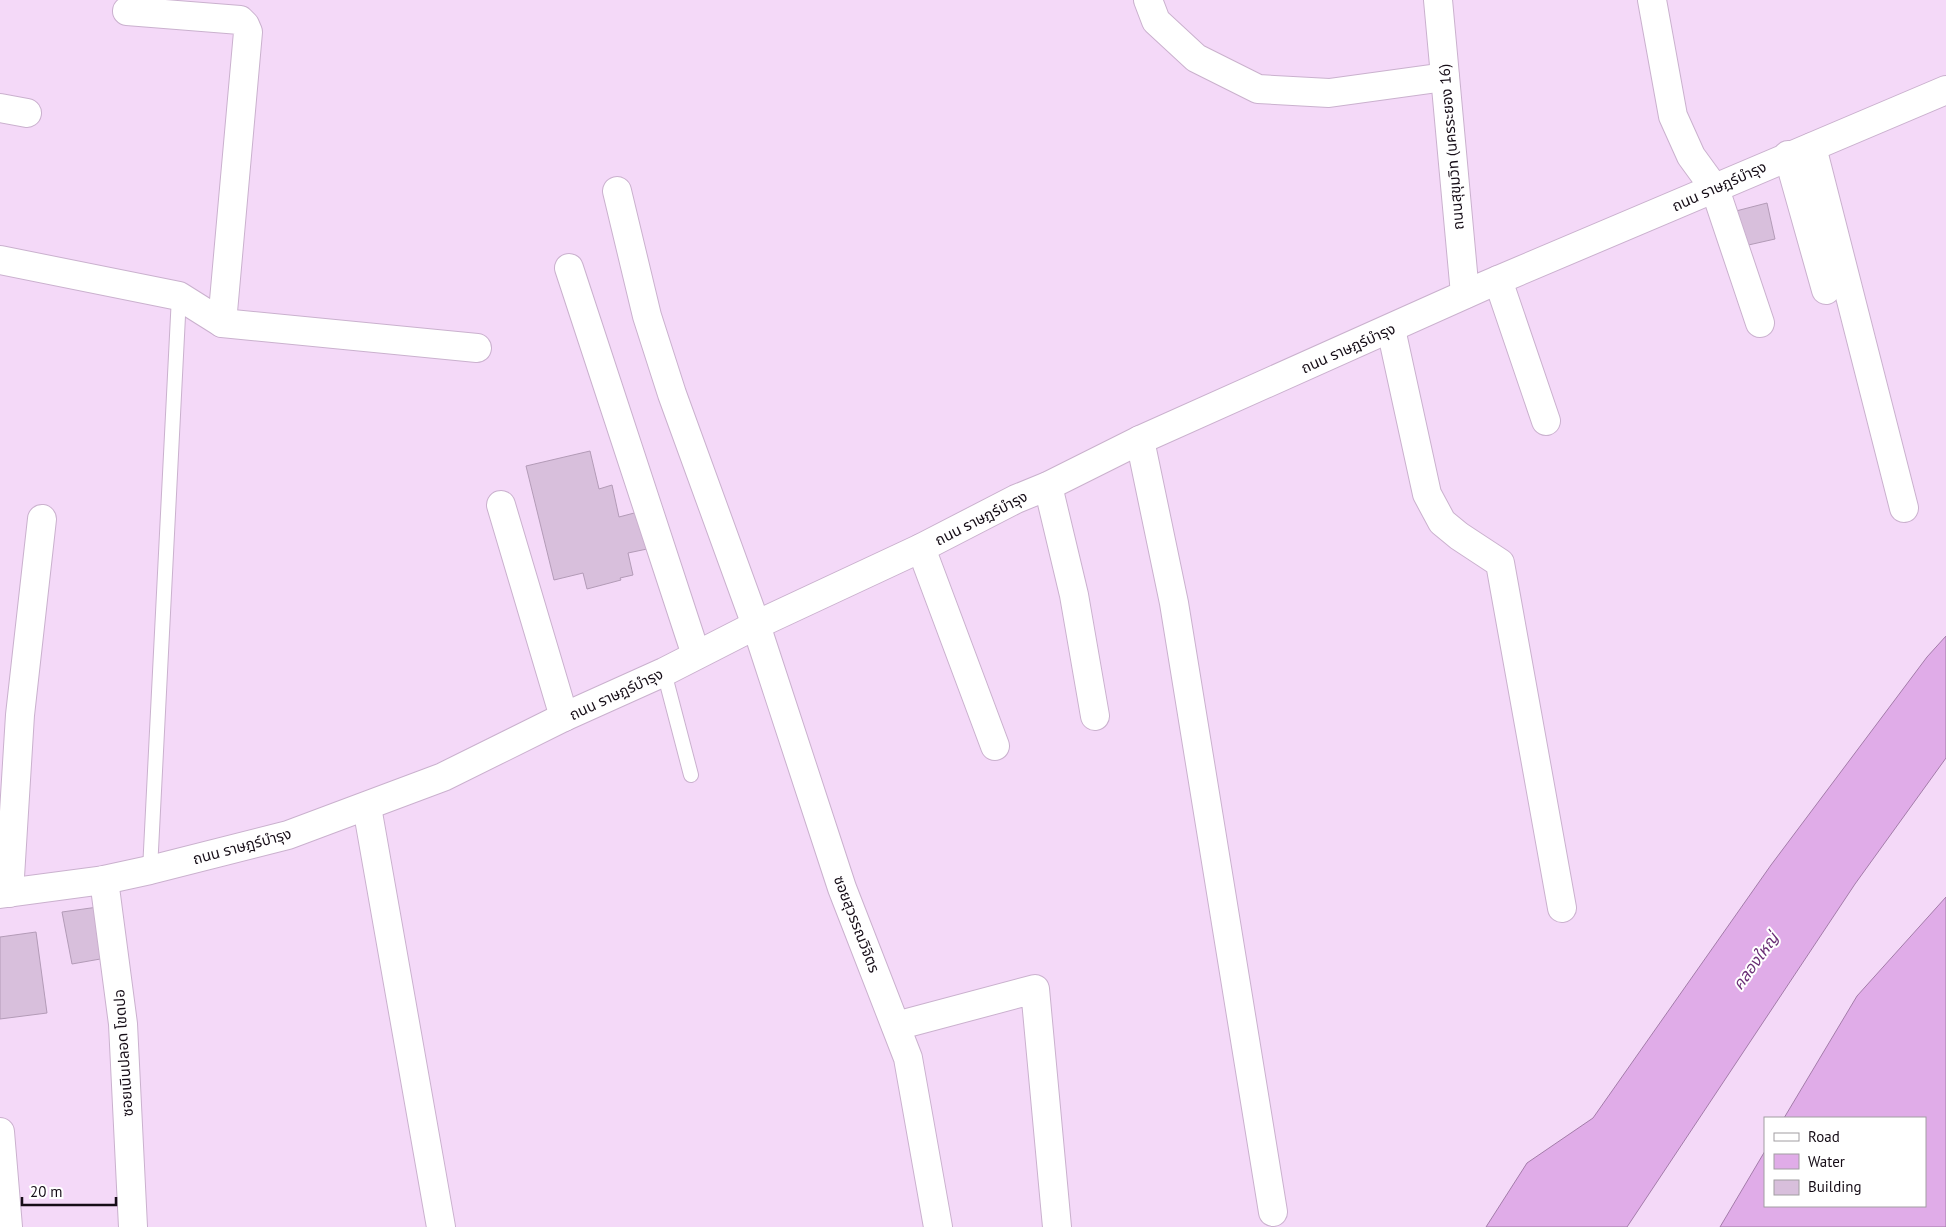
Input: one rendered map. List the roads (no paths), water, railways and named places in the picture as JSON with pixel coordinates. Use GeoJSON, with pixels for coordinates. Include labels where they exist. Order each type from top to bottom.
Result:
{"type":"FeatureCollection","features":[{"type":"Feature","properties":{"kind":"street"},"geometry":{"type":"LineString","coordinates":[[1148,0],[1156,21],[1196,58],[1258,89],[1329,93],[1445,77]]}},
{"type":"Feature","properties":{"kind":"street","name":"ถนนสุขุมวิท (นครระยอง 16)"},"geometry":{"type":"LineString","coordinates":[[1438,0],[1465,294]]}},
{"type":"Feature","properties":{"kind":"street"},"geometry":{"type":"LineString","coordinates":[[1652,0],[1673,116],[1691,156],[1715,189],[1760,323]]}},
{"type":"Feature","properties":{"kind":"street"},"geometry":{"type":"LineString","coordinates":[[127,11],[240,20],[246,25],[248,32],[222,323]]}},
{"type":"Feature","properties":{"kind":"street","name":"ถนน ราษฎร์บำรุง"},"geometry":{"type":"LineString","coordinates":[[5,894],[104,880],[288,835],[367,808],[443,777],[564,717],[664,672],[756,625],[921,548],[1016,499],[1048,486],[1140,440],[1391,329],[1465,294],[1946,90]]}},
{"type":"Feature","properties":{"kind":"street"},"geometry":{"type":"LineString","coordinates":[[0,108],[27,113]]}},
{"type":"Feature","properties":{"kind":"street"},"geometry":{"type":"LineString","coordinates":[[1800,151],[1826,290]]}},
{"type":"Feature","properties":{"kind":"street"},"geometry":{"type":"LineString","coordinates":[[1800,151],[1904,508]]}},
{"type":"Feature","properties":{"kind":"street","name":"ซอยสุวรรณวิจิตร"},"geometry":{"type":"LineString","coordinates":[[617,192],[647,316],[670,385],[756,625],[842,888],[908,1058],[938,1227]]}},
{"type":"Feature","properties":{"kind":"street"},"geometry":{"type":"LineString","coordinates":[[0,260],[179,296],[222,323],[477,348]]}},
{"type":"Feature","properties":{"kind":"street"},"geometry":{"type":"LineString","coordinates":[[569,268],[696,655]]}},
{"type":"Feature","properties":{"kind":"street"},"geometry":{"type":"LineString","coordinates":[[1498,280],[1546,420]]}},
{"type":"Feature","properties":{"kind":"street"},"geometry":{"type":"LineString","coordinates":[[1391,329],[1427,494],[1442,522],[1459,536],[1500,563],[1562,908]]}},
{"type":"Feature","properties":{"kind":"street"},"geometry":{"type":"LineString","coordinates":[[1140,440],[1174,603],[1273,1212]]}},
{"type":"Feature","properties":{"kind":"street"},"geometry":{"type":"LineString","coordinates":[[1048,486],[1074,594],[1095,716]]}},
{"type":"Feature","properties":{"kind":"street"},"geometry":{"type":"LineString","coordinates":[[501,505],[564,717]]}},
{"type":"Feature","properties":{"kind":"street"},"geometry":{"type":"LineString","coordinates":[[5,894],[20,715],[42,519]]}},
{"type":"Feature","properties":{"kind":"street"},"geometry":{"type":"LineString","coordinates":[[921,548],[995,746]]}},
{"type":"Feature","properties":{"kind":"street"},"geometry":{"type":"LineString","coordinates":[[367,808],[441,1227]]}},
{"type":"Feature","properties":{"kind":"street","name":"ซอยเนินปลอด โขดปอ"},"geometry":{"type":"LineString","coordinates":[[104,880],[123,1024],[133,1227]]}},
{"type":"Feature","properties":{"kind":"street"},"geometry":{"type":"LineString","coordinates":[[896,1026],[1035,989],[1057,1227]]}},
{"type":"Feature","properties":{"kind":"street"},"geometry":{"type":"LineString","coordinates":[[0,1132],[8,1227]]}},
{"type":"Feature","properties":{"kind":"lane"},"geometry":{"type":"LineString","coordinates":[[150,870],[179,296]]}},
{"type":"Feature","properties":{"kind":"lane"},"geometry":{"type":"LineString","coordinates":[[664,672],[691,775]]}},
{"type":"Feature","properties":{"kind":"water","name":"คลองใหญ่"},"geometry":{"type":"Polygon","coordinates":[[[1946,636],[1946,758],[1855,884],[1627,1227],[1486,1227],[1527,1163],[1593,1118],[1771,865],[1927,657],[1946,636]]]}},
{"type":"Feature","properties":{"kind":"water"},"geometry":{"type":"Polygon","coordinates":[[[1946,897],[1946,1227],[1720,1227],[1764,1153],[1764,1207],[1926,1207],[1926,1117],[1785,1117],[1857,996],[1946,897]]]}}]}
